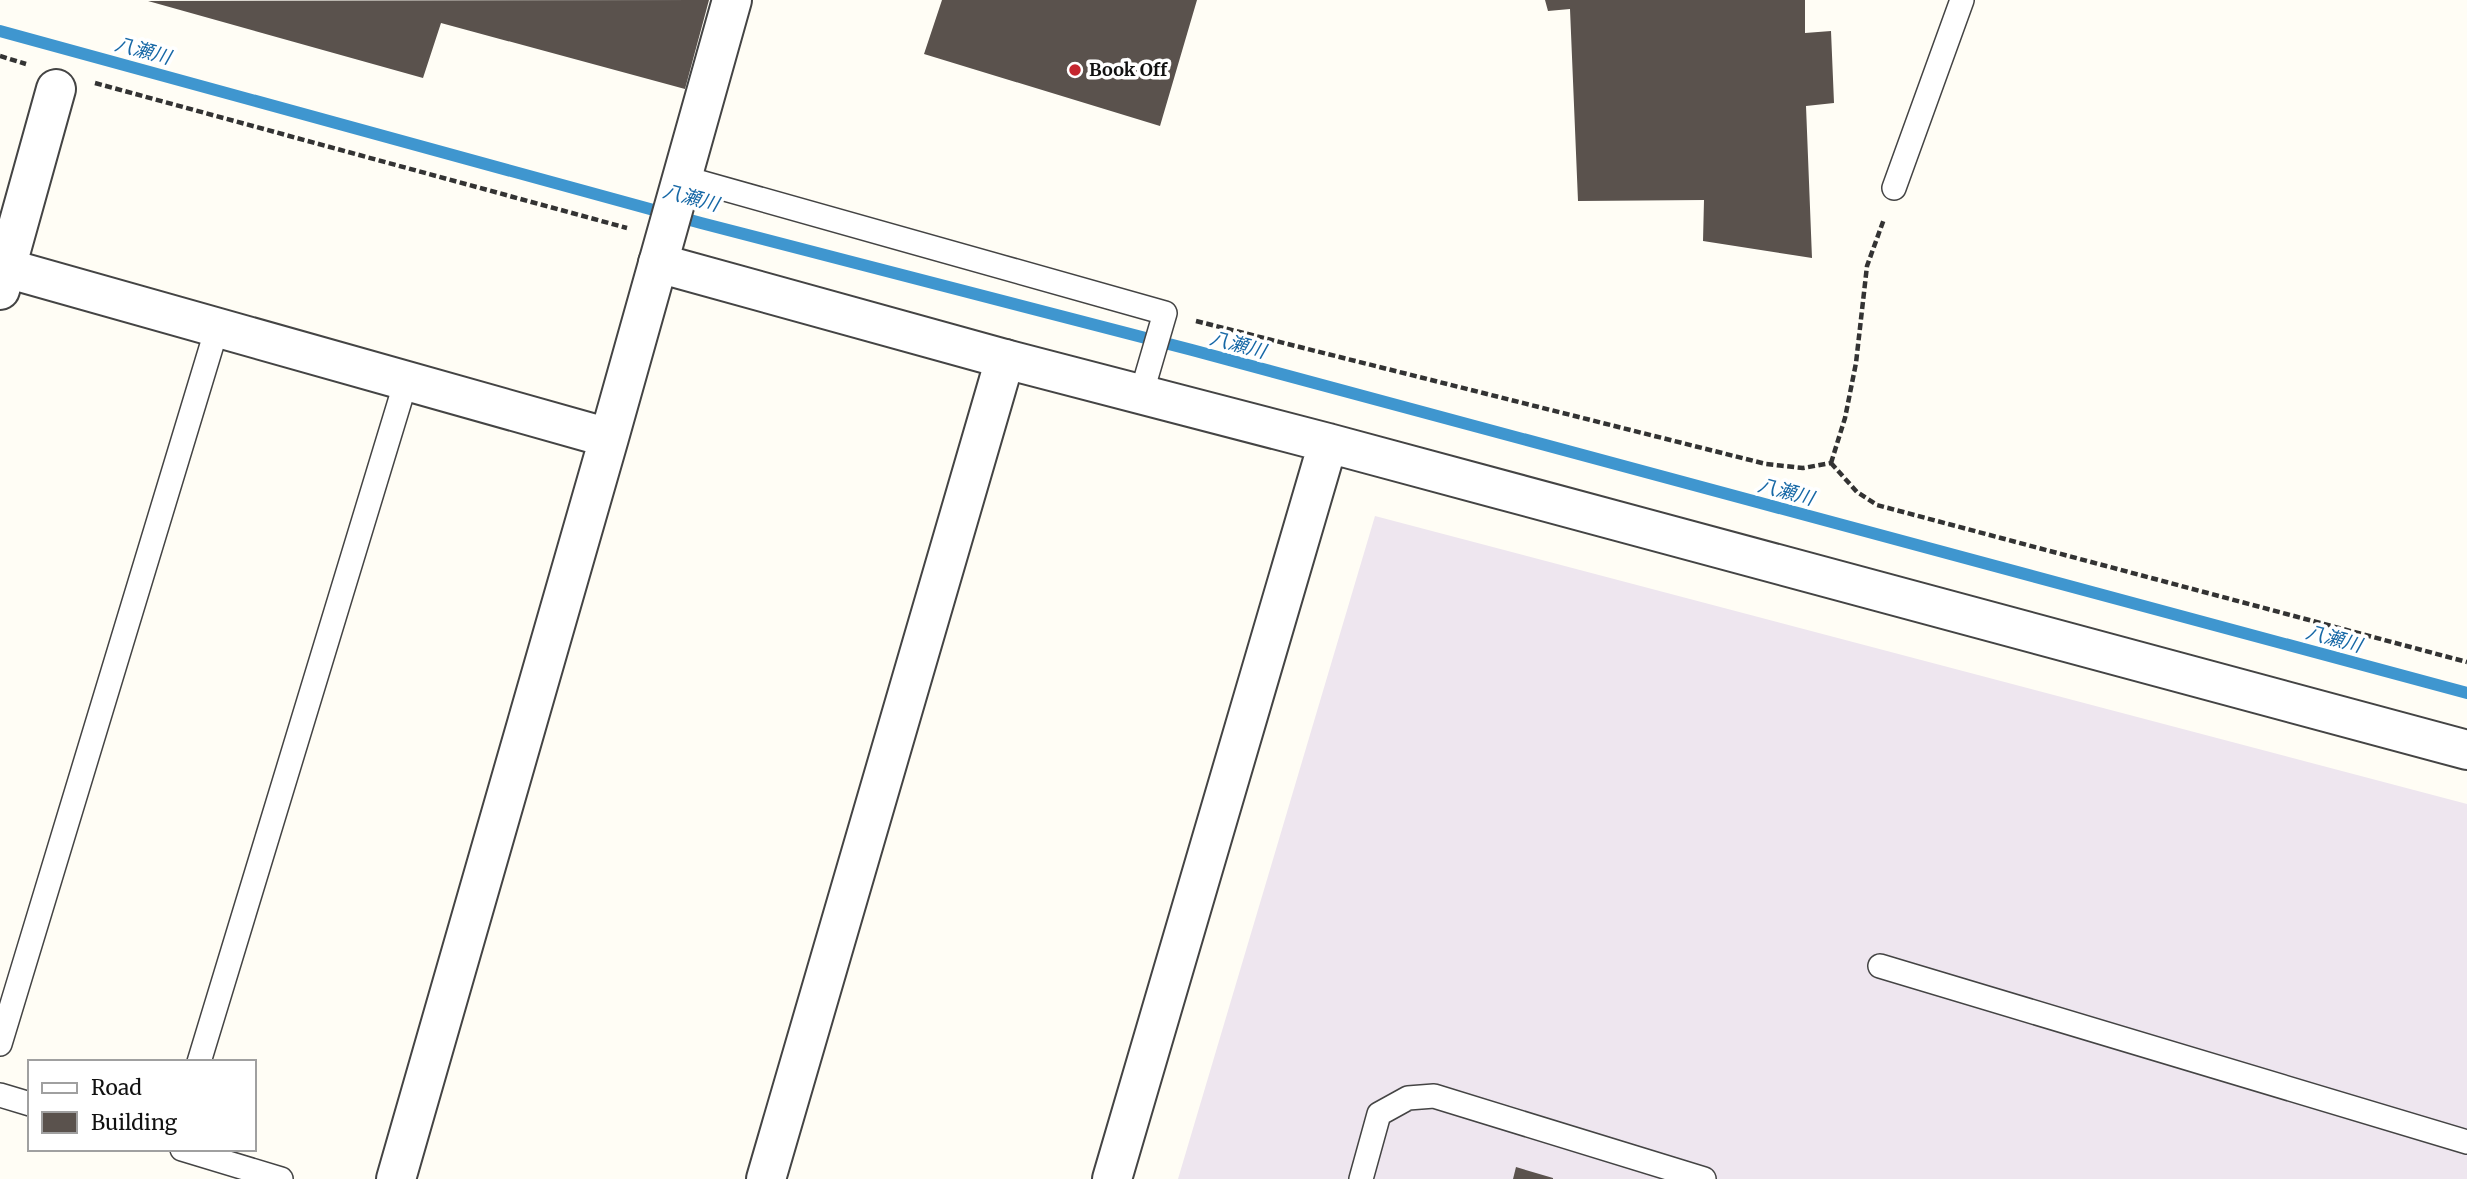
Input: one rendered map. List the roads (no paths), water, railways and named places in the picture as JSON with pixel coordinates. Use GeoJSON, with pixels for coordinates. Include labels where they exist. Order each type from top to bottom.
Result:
{"type":"FeatureCollection","features":[{"type":"Feature","properties":{"kind":"street"},"geometry":{"type":"LineString","coordinates":[[396,1179],[732,0]]}},
{"type":"Feature","properties":{"kind":"street"},"geometry":{"type":"LineString","coordinates":[[60,79],[3,279],[218,328],[609,438]]}},
{"type":"Feature","properties":{"kind":"street"},"geometry":{"type":"LineString","coordinates":[[663,247],[1005,359],[1145,380],[1328,443],[2467,750]]}},
{"type":"Feature","properties":{"kind":"street"},"geometry":{"type":"LineString","coordinates":[[766,1179],[1005,359]]}},
{"type":"Feature","properties":{"kind":"street"},"geometry":{"type":"LineString","coordinates":[[1112,1179],[1328,443]]}},
{"type":"Feature","properties":{"kind":"lane"},"geometry":{"type":"LineString","coordinates":[[1895,188],[1962,0]]}},
{"type":"Feature","properties":{"kind":"lane"},"geometry":{"type":"LineString","coordinates":[[680,187],[1164,316],[1145,380]]}},
{"type":"Feature","properties":{"kind":"lane"},"geometry":{"type":"LineString","coordinates":[[0,1044],[218,328]]}},
{"type":"Feature","properties":{"kind":"lane"},"geometry":{"type":"LineString","coordinates":[[200,1060],[406,381]]}},
{"type":"Feature","properties":{"kind":"lane"},"geometry":{"type":"LineString","coordinates":[[1880,966],[2467,1142]]}},
{"type":"Feature","properties":{"kind":"lane"},"geometry":{"type":"LineString","coordinates":[[0,1095],[28,1103]]}},
{"type":"Feature","properties":{"kind":"lane"},"geometry":{"type":"LineString","coordinates":[[1361,1179],[1379,1114],[1408,1098],[1434,1096],[1704,1179]]}},
{"type":"Feature","properties":{"kind":"lane"},"geometry":{"type":"LineString","coordinates":[[189,1151],[281,1179]]}},
{"type":"Feature","properties":{"kind":"waterway","name":"八瀬川"},"geometry":{"type":"LineString","coordinates":[[0,31],[701,223],[1192,350],[2467,693]]}},
{"type":"Feature","properties":{"kind":"place","name":"Book Off"},"geometry":{"type":"Point","coordinates":[1075,70]}}]}
